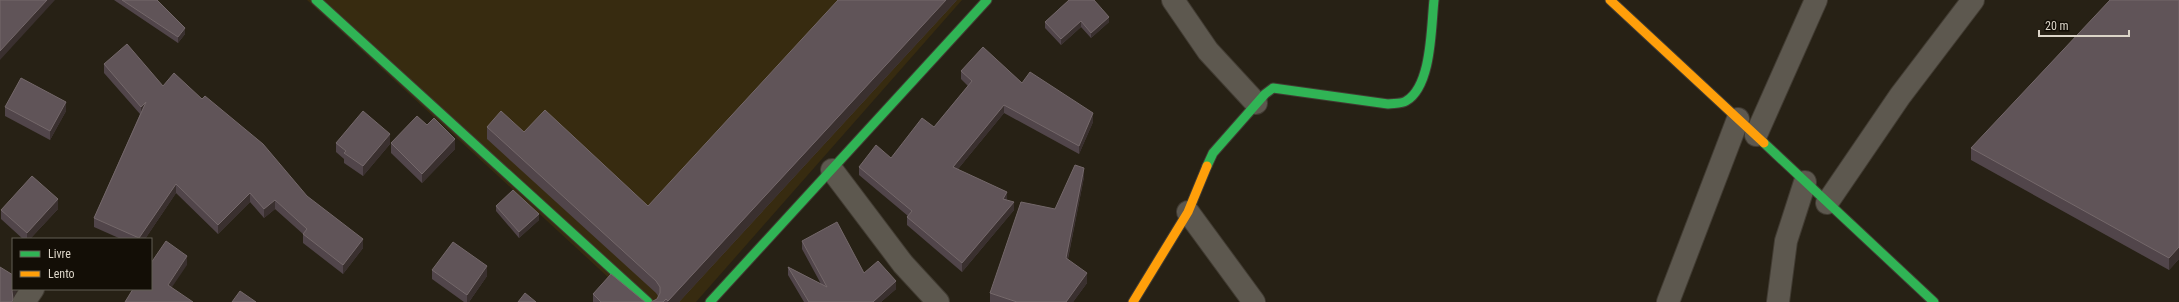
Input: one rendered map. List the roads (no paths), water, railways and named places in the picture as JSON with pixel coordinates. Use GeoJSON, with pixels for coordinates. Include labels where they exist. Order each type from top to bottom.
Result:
{"type":"FeatureCollection","features":[{"type":"Feature","properties":{"kind":"street"},"geometry":{"type":"LineString","coordinates":[[316,0],[648,302]]}},
{"type":"Feature","properties":{"kind":"street"},"geometry":{"type":"LineString","coordinates":[[710,302],[987,0]]}},
{"type":"Feature","properties":{"kind":"street"},"geometry":{"type":"LineString","coordinates":[[1173,0],[1208,51],[1256,103]]}},
{"type":"Feature","properties":{"kind":"street"},"geometry":{"type":"LineString","coordinates":[[1133,302],[1188,212],[1213,153],[1256,103],[1273,88],[1388,104],[1406,102],[1416,92],[1426,68],[1434,0]]}},
{"type":"Feature","properties":{"kind":"street"},"geometry":{"type":"LineString","coordinates":[[1610,0],[1934,302]]}},
{"type":"Feature","properties":{"kind":"street"},"geometry":{"type":"LineString","coordinates":[[1756,136],[1816,0]]}},
{"type":"Feature","properties":{"kind":"street"},"geometry":{"type":"LineString","coordinates":[[1827,203],[1900,96],[1973,0]]}},
{"type":"Feature","properties":{"kind":"street"},"geometry":{"type":"LineString","coordinates":[[1668,302],[1738,119]]}},
{"type":"Feature","properties":{"kind":"street"},"geometry":{"type":"LineString","coordinates":[[832,170],[903,264],[938,302]]}},
{"type":"Feature","properties":{"kind":"street"},"geometry":{"type":"LineString","coordinates":[[1778,302],[1786,241],[1805,182]]}},
{"type":"Feature","properties":{"kind":"street"},"geometry":{"type":"LineString","coordinates":[[1188,212],[1254,302]]}},
{"type":"Feature","properties":{"kind":"street"},"geometry":{"type":"LineString","coordinates":[[24,302],[32,290]]}}]}
